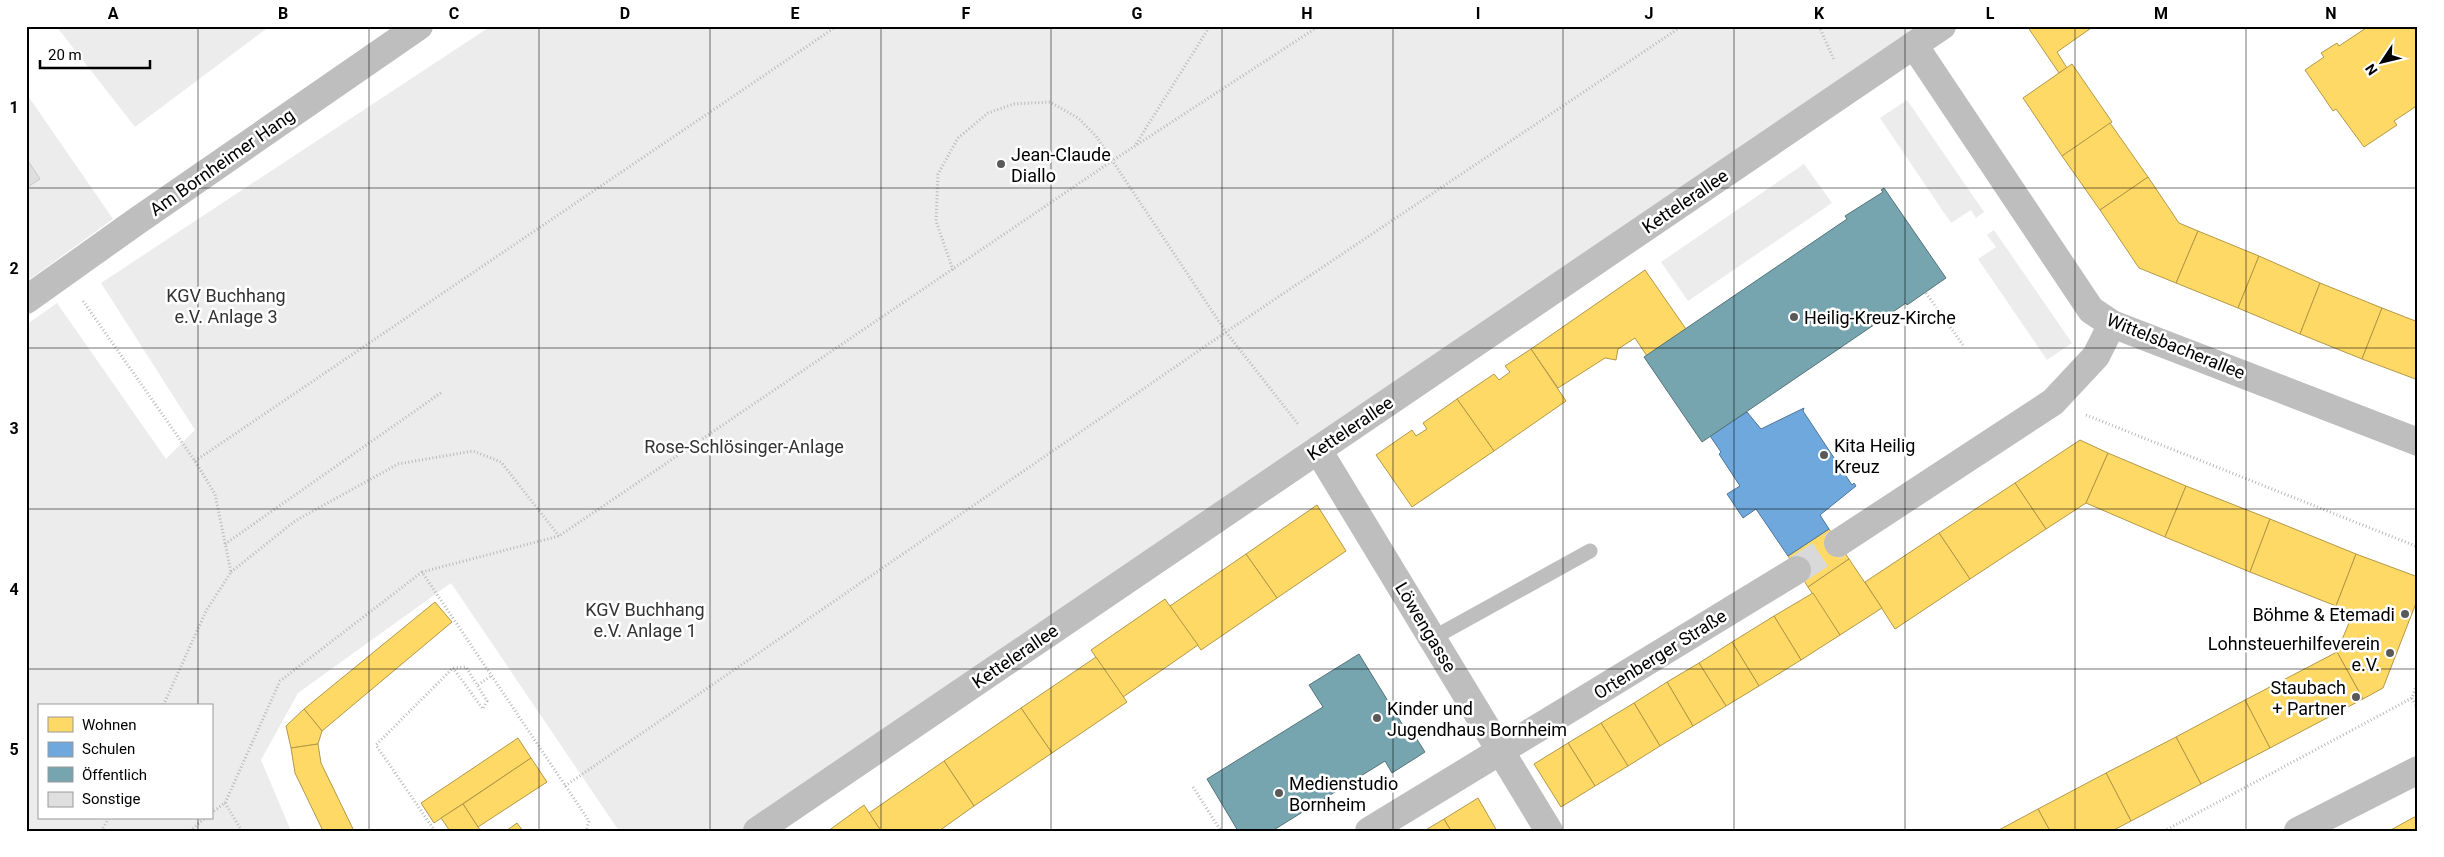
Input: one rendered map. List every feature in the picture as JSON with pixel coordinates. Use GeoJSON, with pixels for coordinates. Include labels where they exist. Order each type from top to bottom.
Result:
{"type":"FeatureCollection","features":[{"type":"Feature","properties":{"kind":"street","name":"Am Bornheimer Hang"},"geometry":{"type":"LineString","coordinates":[[26,300],[137,220],[419,26]]}},
{"type":"Feature","properties":{"kind":"street","name":"Kettelerallee"},"geometry":{"type":"LineString","coordinates":[[757,831],[1942,26]]}},
{"type":"Feature","properties":{"kind":"street","name":"Wittelsbacherallee"},"geometry":{"type":"LineString","coordinates":[[1914,45],[2091,310],[2112,324],[2418,442]]}},
{"type":"Feature","properties":{"kind":"street"},"geometry":{"type":"LineString","coordinates":[[1838,543],[2053,402],[2096,356],[2112,324]]}},
{"type":"Feature","properties":{"kind":"street","name":"Löwengasse"},"geometry":{"type":"LineString","coordinates":[[1318,450],[1549,831]]}},
{"type":"Feature","properties":{"kind":"street","name":"Ortenberger Straße"},"geometry":{"type":"LineString","coordinates":[[1369,831],[1502,752],[1797,570]]}},
{"type":"Feature","properties":{"kind":"street"},"geometry":{"type":"LineString","coordinates":[[2298,831],[2418,770]]}},
{"type":"Feature","properties":{"kind":"lane"},"geometry":{"type":"LineString","coordinates":[[1433,638],[1590,551]]}},
{"type":"Feature","properties":{"kind":"path"},"geometry":{"type":"LineString","coordinates":[[195,461],[838,26]]}},
{"type":"Feature","properties":{"kind":"path"},"geometry":{"type":"LineString","coordinates":[[1135,146],[1210,26]]}},
{"type":"Feature","properties":{"kind":"path"},"geometry":{"type":"LineString","coordinates":[[212,812],[224,802],[280,680],[422,572],[559,536],[1112,161],[1320,26]]}},
{"type":"Feature","properties":{"kind":"path"},"geometry":{"type":"LineString","coordinates":[[565,786],[1226,332],[1682,26]]}},
{"type":"Feature","properties":{"kind":"path"},"geometry":{"type":"LineString","coordinates":[[1819,26],[1838,67]]}},
{"type":"Feature","properties":{"kind":"path"},"geometry":{"type":"LineString","coordinates":[[953,270],[936,221],[938,174],[958,138],[988,113],[1014,104],[1050,102],[1078,118],[1096,136],[1226,332],[1318,450]]}},
{"type":"Feature","properties":{"kind":"path"},"geometry":{"type":"LineString","coordinates":[[64,274],[195,461],[215,494],[231,572]]}},
{"type":"Feature","properties":{"kind":"path"},"geometry":{"type":"LineString","coordinates":[[1926,293],[1963,345]]}},
{"type":"Feature","properties":{"kind":"path"},"geometry":{"type":"LineString","coordinates":[[225,544],[442,392]]}},
{"type":"Feature","properties":{"kind":"path"},"geometry":{"type":"LineString","coordinates":[[2053,402],[2418,547]]}},
{"type":"Feature","properties":{"kind":"path"},"geometry":{"type":"LineString","coordinates":[[164,704],[206,611],[231,572],[295,521],[398,464],[473,451],[501,462],[559,536]]}},
{"type":"Feature","properties":{"kind":"path"},"geometry":{"type":"LineString","coordinates":[[422,572],[589,821],[586,831]]}},
{"type":"Feature","properties":{"kind":"path"},"geometry":{"type":"LineString","coordinates":[[436,831],[376,745],[453,668],[466,667],[488,701],[483,709],[453,668]]}},
{"type":"Feature","properties":{"kind":"path"},"geometry":{"type":"LineString","coordinates":[[478,685],[491,676]]}},
{"type":"Feature","properties":{"kind":"path"},"geometry":{"type":"LineString","coordinates":[[2164,831],[2412,698],[2418,680]]}},
{"type":"Feature","properties":{"kind":"path"},"geometry":{"type":"LineString","coordinates":[[2412,698],[2418,710]]}},
{"type":"Feature","properties":{"kind":"path"},"geometry":{"type":"LineString","coordinates":[[1194,787],[1221,831]]}},
{"type":"Feature","properties":{"kind":"path"},"geometry":{"type":"LineString","coordinates":[[224,802],[242,831]]}},
{"type":"Feature","properties":{"kind":"path"},"geometry":{"type":"LineString","coordinates":[[101,831],[108,820]]}},
{"type":"Feature","properties":{"kind":"path"},"geometry":{"type":"LineString","coordinates":[[190,831],[203,820]]}},
{"type":"Feature","properties":{"kind":"green space"},"geometry":{"type":"Polygon","coordinates":[[[56,26],[270,26],[135,127],[56,26]]]}},
{"type":"Feature","properties":{"kind":"green space","name":"Rose-Schlösinger-Anlage"},"geometry":{"type":"Polygon","coordinates":[[[491,26],[1921,26],[748,831],[619,831],[451,583],[298,693],[261,760],[291,831],[26,831],[26,325],[57,303],[166,459],[195,430],[101,283],[491,26]]]}},
{"type":"Feature","properties":{"kind":"green space"},"geometry":{"type":"Polygon","coordinates":[[[26,93],[113,219],[26,282],[26,93]]]}},
{"type":"Feature","properties":{"kind":"green space"},"geometry":{"type":"Polygon","coordinates":[[[1907,100],[1984,212],[1976,218],[1971,210],[1951,223],[1880,118],[1907,100]]]}},
{"type":"Feature","properties":{"kind":"green space"},"geometry":{"type":"Polygon","coordinates":[[[1804,164],[1832,203],[1688,301],[1661,262],[1804,164]]]}},
{"type":"Feature","properties":{"kind":"green space"},"geometry":{"type":"Polygon","coordinates":[[[1994,230],[2072,343],[2047,360],[1978,259],[1996,247],[1987,235],[1994,230]]]}},
{"type":"Feature","properties":{"kind":"building: Wohnen"},"geometry":{"type":"Polygon","coordinates":[[[2027,26],[2094,26],[2057,52],[2067,68],[2059,73],[2027,26]]]}},
{"type":"Feature","properties":{"kind":"building: Wohnen"},"geometry":{"type":"Polygon","coordinates":[[[2369,26],[2418,26],[2418,105],[2394,121],[2397,125],[2364,147],[2336,109],[2333,111],[2305,70],[2324,57],[2321,53],[2337,43],[2339,46],[2369,26]]]}},
{"type":"Feature","properties":{"kind":"building: Wohnen"},"geometry":{"type":"Polygon","coordinates":[[[2072,64],[2112,122],[2062,156],[2023,98],[2072,64]]]}},
{"type":"Feature","properties":{"kind":"building: Wohnen"},"geometry":{"type":"Polygon","coordinates":[[[2110,123],[2148,177],[2100,210],[2062,156],[2110,123]]]}},
{"type":"Feature","properties":{"kind":"building: Wohnen"},"geometry":{"type":"Polygon","coordinates":[[[2148,177],[2179,223],[2198,231],[2176,283],[2139,268],[2100,210],[2148,177]]]}},
{"type":"Feature","properties":{"kind":"building: Wohnen"},"geometry":{"type":"Polygon","coordinates":[[[2198,231],[2259,256],[2238,308],[2176,283],[2198,231]]]}},
{"type":"Feature","properties":{"kind":"building: Wohnen"},"geometry":{"type":"Polygon","coordinates":[[[2259,256],[2320,283],[2300,334],[2238,308],[2259,256]]]}},
{"type":"Feature","properties":{"kind":"building: Wohnen"},"geometry":{"type":"Polygon","coordinates":[[[1645,270],[1686,329],[1647,356],[1635,338],[1618,349],[1616,360],[1605,358],[1558,388],[1531,349],[1645,270]]]}},
{"type":"Feature","properties":{"kind":"building: Wohnen"},"geometry":{"type":"Polygon","coordinates":[[[2320,283],[2382,308],[2362,359],[2300,334],[2320,283]]]}},
{"type":"Feature","properties":{"kind":"building: Wohnen"},"geometry":{"type":"Polygon","coordinates":[[[2382,308],[2418,322],[2418,380],[2362,359],[2382,308]]]}},
{"type":"Feature","properties":{"kind":"building: Wohnen"},"geometry":{"type":"Polygon","coordinates":[[[1531,349],[1566,401],[1494,451],[1457,399],[1494,374],[1499,380],[1510,372],[1505,366],[1531,349]]]}},
{"type":"Feature","properties":{"kind":"building: Wohnen"},"geometry":{"type":"Polygon","coordinates":[[[1457,399],[1494,451],[1412,507],[1376,455],[1412,430],[1416,436],[1427,429],[1423,423],[1457,399]]]}},
{"type":"Feature","properties":{"kind":"building: Wohnen"},"geometry":{"type":"Polygon","coordinates":[[[2080,440],[2108,453],[2086,503],[2046,529],[2015,483],[2080,440]]]}},
{"type":"Feature","properties":{"kind":"building: Wohnen"},"geometry":{"type":"Polygon","coordinates":[[[2108,453],[2186,486],[2165,537],[2086,503],[2108,453]]]}},
{"type":"Feature","properties":{"kind":"building: Wohnen"},"geometry":{"type":"Polygon","coordinates":[[[2015,483],[2046,529],[1970,579],[1939,533],[2015,483]]]}},
{"type":"Feature","properties":{"kind":"building: Wohnen"},"geometry":{"type":"Polygon","coordinates":[[[2186,486],[2270,519],[2250,572],[2165,537],[2186,486]]]}},
{"type":"Feature","properties":{"kind":"building: Wohnen"},"geometry":{"type":"Polygon","coordinates":[[[1317,505],[1346,551],[1277,598],[1246,554],[1317,505]]]}},
{"type":"Feature","properties":{"kind":"building: Wohnen"},"geometry":{"type":"Polygon","coordinates":[[[2270,519],[2356,554],[2336,606],[2250,572],[2270,519]]]}},
{"type":"Feature","properties":{"kind":"building: Wohnen"},"geometry":{"type":"Polygon","coordinates":[[[1829,529],[1849,559],[1808,587],[1788,556],[1829,529]]]}},
{"type":"Feature","properties":{"kind":"building: Wohnen"},"geometry":{"type":"Polygon","coordinates":[[[1939,533],[1970,579],[1895,629],[1865,582],[1939,533]]]}},
{"type":"Feature","properties":{"kind":"building: Wohnen"},"geometry":{"type":"Polygon","coordinates":[[[1246,554],[1277,598],[1201,650],[1170,606],[1246,554]]]}},
{"type":"Feature","properties":{"kind":"building: Wohnen"},"geometry":{"type":"Polygon","coordinates":[[[2356,554],[2418,577],[2418,598],[2383,688],[2363,699],[2337,652],[2353,613],[2336,606],[2356,554]]]}},
{"type":"Feature","properties":{"kind":"building: Wohnen"},"geometry":{"type":"Polygon","coordinates":[[[1849,559],[1882,608],[1840,635],[1808,587],[1849,559]]]}},
{"type":"Feature","properties":{"kind":"building: Wohnen"},"geometry":{"type":"Polygon","coordinates":[[[1813,593],[1840,635],[1801,660],[1774,616],[1813,593]]]}},
{"type":"Feature","properties":{"kind":"building: Wohnen"},"geometry":{"type":"Polygon","coordinates":[[[1165,599],[1198,645],[1123,697],[1091,650],[1165,599]]]}},
{"type":"Feature","properties":{"kind":"building: Wohnen"},"geometry":{"type":"Polygon","coordinates":[[[435,602],[452,622],[322,731],[304,709],[435,602]]]}},
{"type":"Feature","properties":{"kind":"building: Wohnen"},"geometry":{"type":"Polygon","coordinates":[[[1774,616],[1801,660],[1759,686],[1732,642],[1774,616]]]}},
{"type":"Feature","properties":{"kind":"building: Wohnen"},"geometry":{"type":"Polygon","coordinates":[[[1732,642],[1759,686],[1726,706],[1699,663],[1732,642]]]}},
{"type":"Feature","properties":{"kind":"building: Wohnen"},"geometry":{"type":"Polygon","coordinates":[[[2337,652],[2363,699],[2270,748],[2245,700],[2337,652]]]}},
{"type":"Feature","properties":{"kind":"building: Wohnen"},"geometry":{"type":"Polygon","coordinates":[[[1096,657],[1127,702],[1052,753],[1021,708],[1096,657]]]}},
{"type":"Feature","properties":{"kind":"building: Wohnen"},"geometry":{"type":"Polygon","coordinates":[[[1699,663],[1726,706],[1693,726],[1667,682],[1699,663]]]}},
{"type":"Feature","properties":{"kind":"building: Wohnen"},"geometry":{"type":"Polygon","coordinates":[[[1667,682],[1693,726],[1660,746],[1634,703],[1667,682]]]}},
{"type":"Feature","properties":{"kind":"building: Wohnen"},"geometry":{"type":"Polygon","coordinates":[[[2245,700],[2270,748],[2201,784],[2176,737],[2245,700]]]}},
{"type":"Feature","properties":{"kind":"building: Wohnen"},"geometry":{"type":"Polygon","coordinates":[[[1634,703],[1660,746],[1628,766],[1601,723],[1634,703]]]}},
{"type":"Feature","properties":{"kind":"building: Wohnen"},"geometry":{"type":"Polygon","coordinates":[[[1021,708],[1052,753],[974,806],[944,761],[1021,708]]]}},
{"type":"Feature","properties":{"kind":"building: Wohnen"},"geometry":{"type":"Polygon","coordinates":[[[304,709],[322,731],[318,744],[291,748],[286,726],[304,709]]]}},
{"type":"Feature","properties":{"kind":"building: Wohnen"},"geometry":{"type":"Polygon","coordinates":[[[1601,723],[1628,766],[1595,786],[1568,743],[1601,723]]]}},
{"type":"Feature","properties":{"kind":"building: Wohnen"},"geometry":{"type":"Polygon","coordinates":[[[2176,737],[2201,784],[2131,821],[2106,773],[2176,737]]]}},
{"type":"Feature","properties":{"kind":"building: Wohnen"},"geometry":{"type":"Polygon","coordinates":[[[518,738],[531,758],[434,823],[421,803],[518,738]]]}},
{"type":"Feature","properties":{"kind":"building: Wohnen"},"geometry":{"type":"Polygon","coordinates":[[[1568,743],[1595,786],[1561,807],[1534,764],[1568,743]]]}},
{"type":"Feature","properties":{"kind":"building: Wohnen"},"geometry":{"type":"Polygon","coordinates":[[[318,744],[321,763],[354,831],[323,831],[295,773],[291,748],[318,744]]]}},
{"type":"Feature","properties":{"kind":"building: Wohnen"},"geometry":{"type":"Polygon","coordinates":[[[531,758],[547,782],[478,827],[463,804],[531,758]]]}},
{"type":"Feature","properties":{"kind":"building: Wohnen"},"geometry":{"type":"Polygon","coordinates":[[[944,761],[974,806],[939,831],[881,831],[869,813],[944,761]]]}},
{"type":"Feature","properties":{"kind":"building: Wohnen"},"geometry":{"type":"Polygon","coordinates":[[[2106,773],[2131,821],[2112,831],[2050,831],[2038,809],[2106,773]]]}},
{"type":"Feature","properties":{"kind":"building: Wohnen"},"geometry":{"type":"Polygon","coordinates":[[[1478,798],[1497,831],[1451,831],[1444,819],[1478,798]]]}},
{"type":"Feature","properties":{"kind":"building: Wohnen"},"geometry":{"type":"Polygon","coordinates":[[[463,804],[481,831],[450,831],[441,818],[463,804]]]}},
{"type":"Feature","properties":{"kind":"building: Wohnen"},"geometry":{"type":"Polygon","coordinates":[[[864,805],[881,831],[828,831],[864,805]]]}},
{"type":"Feature","properties":{"kind":"building: Wohnen"},"geometry":{"type":"Polygon","coordinates":[[[2038,809],[2050,831],[1997,831],[2038,809]]]}},
{"type":"Feature","properties":{"kind":"building: Wohnen"},"geometry":{"type":"Polygon","coordinates":[[[2418,815],[2418,831],[2389,831],[2418,815]]]}},
{"type":"Feature","properties":{"kind":"building: Wohnen"},"geometry":{"type":"Polygon","coordinates":[[[1444,819],[1451,831],[1424,831],[1444,819]]]}},
{"type":"Feature","properties":{"kind":"building: Wohnen"},"geometry":{"type":"Polygon","coordinates":[[[517,823],[523,831],[506,831],[517,823]]]}},
{"type":"Feature","properties":{"kind":"building: Schulen"},"geometry":{"type":"Polygon","coordinates":[[[1804,408],[1803,411],[1852,485],[1854,483],[1856,486],[1820,515],[1829,529],[1788,556],[1756,509],[1743,518],[1727,494],[1740,486],[1719,454],[1721,452],[1710,436],[1747,412],[1761,429],[1804,408]]]}},
{"type":"Feature","properties":{"kind":"building: Öffentlich","name":"Heilig-Kreuz-Kirche"},"geometry":{"type":"Polygon","coordinates":[[[1884,188],[1946,278],[1907,305],[1906,303],[1702,442],[1644,357],[1847,219],[1845,216],[1883,192],[1881,190],[1884,188]]]}},
{"type":"Feature","properties":{"kind":"building: Öffentlich"},"geometry":{"type":"Polygon","coordinates":[[[1359,654],[1404,727],[1408,725],[1425,752],[1392,773],[1385,761],[1272,831],[1238,831],[1207,779],[1323,707],[1309,685],[1359,654]]]}},
{"type":"Feature","properties":{"kind":"building: Sonstige"},"geometry":{"type":"Polygon","coordinates":[[[26,158],[40,179],[26,188],[26,158]]]}},
{"type":"Feature","properties":{"kind":"tunnel"},"geometry":{"type":"LineString","coordinates":[[1797,570],[1838,543]]}},
{"type":"Feature","properties":{"kind":"place","name":"Jean-Claude Diallo"},"geometry":{"type":"Point","coordinates":[1001,164]}},
{"type":"Feature","properties":{"kind":"place","name":"Heilig-Kreuz-Kirche"},"geometry":{"type":"Point","coordinates":[1794,317]}},
{"type":"Feature","properties":{"kind":"place","name":"Kita Heilig Kreuz"},"geometry":{"type":"Point","coordinates":[1824,455]}},
{"type":"Feature","properties":{"kind":"place","name":"Böhme & Etemadi"},"geometry":{"type":"Point","coordinates":[2405,614]}},
{"type":"Feature","properties":{"kind":"place","name":"Lohnsteuerhilfeverein e.V."},"geometry":{"type":"Point","coordinates":[2390,653]}},
{"type":"Feature","properties":{"kind":"place","name":"Staubach + Partner"},"geometry":{"type":"Point","coordinates":[2356,697]}},
{"type":"Feature","properties":{"kind":"place","name":"Kinder und Jugendhaus Bornheim"},"geometry":{"type":"Point","coordinates":[1377,718]}},
{"type":"Feature","properties":{"kind":"place","name":"Medienstudio Bornheim"},"geometry":{"type":"Point","coordinates":[1279,793]}},
{"type":"Feature","properties":{"kind":"park label","name":"KGV Buchhang e.V. Anlage 3"},"geometry":{"type":"Point","coordinates":[226,305]}},
{"type":"Feature","properties":{"kind":"park label","name":"KGV Buchhang e.V. Anlage 1"},"geometry":{"type":"Point","coordinates":[645,619]}}]}
